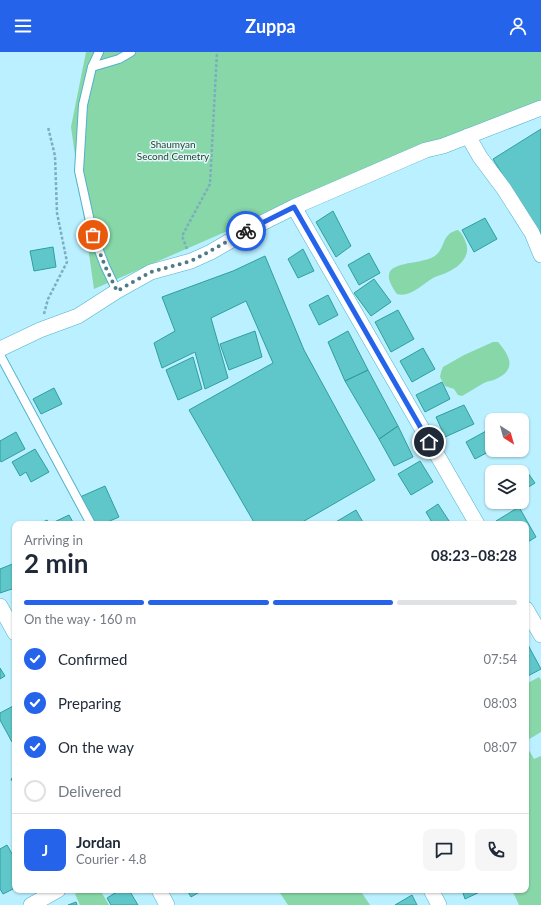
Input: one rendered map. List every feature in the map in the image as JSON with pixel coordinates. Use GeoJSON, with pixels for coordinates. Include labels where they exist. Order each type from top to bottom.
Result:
{"type":"FeatureCollection","features":[{"type":"Feature","properties":{"kind":"street"},"geometry":{"type":"LineString","coordinates":[[0,349],[40,330],[78,316],[117,291],[151,272],[191,261],[211,252],[252,228],[294,207],[426,150],[443,146],[541,108]]}},
{"type":"Feature","properties":{"kind":"street"},"geometry":{"type":"LineString","coordinates":[[468,136],[480,157],[504,189],[532,233],[541,255]]}},
{"type":"Feature","properties":{"kind":"street"},"geometry":{"type":"LineString","coordinates":[[294,207],[475,521]]}},
{"type":"Feature","properties":{"kind":"street"},"geometry":{"type":"LineString","coordinates":[[0,606],[12,628]]}},
{"type":"Feature","properties":{"kind":"street"},"geometry":{"type":"LineString","coordinates":[[529,618],[541,635]]}},
{"type":"Feature","properties":{"kind":"street"},"geometry":{"type":"LineString","coordinates":[[31,905],[53,893]]}},
{"type":"Feature","properties":{"kind":"street"},"geometry":{"type":"LineString","coordinates":[[161,893],[167,905]]}},
{"type":"Feature","properties":{"kind":"street"},"geometry":{"type":"LineString","coordinates":[[433,893],[439,905]]}},
{"type":"Feature","properties":{"kind":"lane"},"geometry":{"type":"LineString","coordinates":[[99,52],[92,66],[82,105],[79,171],[93,235],[117,291]]}},
{"type":"Feature","properties":{"kind":"lane"},"geometry":{"type":"LineString","coordinates":[[92,66],[119,59],[131,52]]}},
{"type":"Feature","properties":{"kind":"lane"},"geometry":{"type":"LineString","coordinates":[[0,355],[89,521]]}},
{"type":"Feature","properties":{"kind":"path"},"geometry":{"type":"LineString","coordinates":[[191,261],[182,236],[210,184],[217,52]]}},
{"type":"Feature","properties":{"kind":"path"},"geometry":{"type":"LineString","coordinates":[[40,330],[48,299],[67,262],[57,214],[55,156],[48,126]]}},
{"type":"Feature","properties":{"kind":"green space","name":"Shaumyan Second Cemetry"},"geometry":{"type":"Polygon","coordinates":[[[86,52],[541,52],[541,111],[461,146],[239,226],[94,289],[71,127],[86,52]]]}},
{"type":"Feature","properties":{"kind":"green space"},"geometry":{"type":"Polygon","coordinates":[[[458,230],[464,237],[467,248],[465,257],[460,264],[452,270],[433,278],[416,290],[407,294],[397,294],[390,282],[389,274],[393,268],[400,265],[429,259],[436,255],[449,234],[458,230]]]}},
{"type":"Feature","properties":{"kind":"green space"},"geometry":{"type":"Polygon","coordinates":[[[493,342],[498,342],[508,357],[509,367],[503,375],[484,383],[462,396],[458,395],[454,389],[445,386],[440,377],[443,367],[464,355],[493,342]]]}},
{"type":"Feature","properties":{"kind":"green space"},"geometry":{"type":"Polygon","coordinates":[[[539,677],[541,680],[541,732],[529,739],[529,682],[539,677]]]}},
{"type":"Feature","properties":{"kind":"green space"},"geometry":{"type":"Polygon","coordinates":[[[529,750],[534,759],[541,756],[541,905],[519,905],[513,893],[529,893],[529,750]]]}},
{"type":"Feature","properties":{"kind":"green space"},"geometry":{"type":"Polygon","coordinates":[[[102,893],[109,905],[80,905],[75,894],[102,893]]]}},
{"type":"Feature","properties":{"kind":"green space"},"geometry":{"type":"Polygon","coordinates":[[[280,893],[362,893],[370,905],[288,905],[280,893]]]}},
{"type":"Feature","properties":{"kind":"building"},"geometry":{"type":"Polygon","coordinates":[[[541,129],[541,238],[493,159],[541,129]]]}},
{"type":"Feature","properties":{"kind":"building"},"geometry":{"type":"Polygon","coordinates":[[[333,211],[351,246],[336,257],[316,222],[333,211]]]}},
{"type":"Feature","properties":{"kind":"building"},"geometry":{"type":"Polygon","coordinates":[[[485,218],[497,239],[474,252],[462,230],[485,218]]]}},
{"type":"Feature","properties":{"kind":"building"},"geometry":{"type":"Polygon","coordinates":[[[53,247],[56,267],[34,271],[30,251],[53,247]]]}},
{"type":"Feature","properties":{"kind":"building"},"geometry":{"type":"Polygon","coordinates":[[[303,249],[314,271],[298,278],[288,259],[303,249]]]}},
{"type":"Feature","properties":{"kind":"building"},"geometry":{"type":"Polygon","coordinates":[[[369,253],[380,273],[359,285],[348,265],[369,253]]]}},
{"type":"Feature","properties":{"kind":"building"},"geometry":{"type":"Polygon","coordinates":[[[265,256],[304,350],[375,480],[304,521],[253,521],[189,410],[273,363],[246,301],[211,318],[228,378],[205,389],[195,352],[162,368],[154,343],[175,331],[162,297],[233,271],[265,256]]]}},
{"type":"Feature","properties":{"kind":"building"},"geometry":{"type":"Polygon","coordinates":[[[374,279],[391,302],[371,316],[354,293],[374,279]]]}},
{"type":"Feature","properties":{"kind":"building"},"geometry":{"type":"Polygon","coordinates":[[[328,295],[338,315],[319,325],[309,305],[328,295]]]}},
{"type":"Feature","properties":{"kind":"building"},"geometry":{"type":"Polygon","coordinates":[[[398,310],[414,339],[391,352],[375,322],[398,310]]]}},
{"type":"Feature","properties":{"kind":"building"},"geometry":{"type":"Polygon","coordinates":[[[255,331],[262,357],[229,370],[220,344],[255,331]]]}},
{"type":"Feature","properties":{"kind":"building"},"geometry":{"type":"Polygon","coordinates":[[[348,331],[368,370],[345,381],[328,342],[348,331]]]}},
{"type":"Feature","properties":{"kind":"building"},"geometry":{"type":"Polygon","coordinates":[[[423,348],[435,369],[412,382],[400,361],[423,348]]]}},
{"type":"Feature","properties":{"kind":"building"},"geometry":{"type":"Polygon","coordinates":[[[193,357],[202,389],[178,400],[166,370],[193,357]]]}},
{"type":"Feature","properties":{"kind":"building"},"geometry":{"type":"Polygon","coordinates":[[[368,370],[398,426],[379,439],[345,381],[368,370]]]}},
{"type":"Feature","properties":{"kind":"building"},"geometry":{"type":"Polygon","coordinates":[[[442,382],[450,399],[425,412],[416,395],[442,382]]]}},
{"type":"Feature","properties":{"kind":"building"},"geometry":{"type":"Polygon","coordinates":[[[54,388],[62,404],[41,414],[33,399],[54,388]]]}},
{"type":"Feature","properties":{"kind":"building"},"geometry":{"type":"Polygon","coordinates":[[[464,405],[474,424],[445,437],[436,417],[464,405]]]}},
{"type":"Feature","properties":{"kind":"building"},"geometry":{"type":"Polygon","coordinates":[[[398,426],[413,457],[394,466],[379,439],[398,426]]]}},
{"type":"Feature","properties":{"kind":"building"},"geometry":{"type":"Polygon","coordinates":[[[16,432],[25,449],[1,462],[0,441],[16,432]]]}},
{"type":"Feature","properties":{"kind":"building"},"geometry":{"type":"Polygon","coordinates":[[[485,432],[485,454],[475,459],[466,442],[485,432]]]}},
{"type":"Feature","properties":{"kind":"building"},"geometry":{"type":"Polygon","coordinates":[[[35,449],[49,472],[31,482],[26,472],[20,476],[12,462],[35,449]]]}},
{"type":"Feature","properties":{"kind":"building"},"geometry":{"type":"Polygon","coordinates":[[[420,461],[433,482],[411,495],[398,474],[420,461]]]}},
{"type":"Feature","properties":{"kind":"building"},"geometry":{"type":"Polygon","coordinates":[[[529,474],[535,483],[529,487],[529,474]]]}},
{"type":"Feature","properties":{"kind":"building"},"geometry":{"type":"Polygon","coordinates":[[[105,486],[119,517],[110,521],[91,521],[80,497],[105,486]]]}},
{"type":"Feature","properties":{"kind":"building"},"geometry":{"type":"Polygon","coordinates":[[[438,504],[449,521],[431,521],[426,512],[438,504]]]}},
{"type":"Feature","properties":{"kind":"building"},"geometry":{"type":"Polygon","coordinates":[[[516,509],[520,509],[527,521],[496,521],[516,509]]]}},
{"type":"Feature","properties":{"kind":"building"},"geometry":{"type":"Polygon","coordinates":[[[356,510],[362,521],[337,521],[356,510]]]}},
{"type":"Feature","properties":{"kind":"building"},"geometry":{"type":"Polygon","coordinates":[[[69,515],[72,521],[56,521],[69,515]]]}},
{"type":"Feature","properties":{"kind":"building"},"geometry":{"type":"Polygon","coordinates":[[[529,525],[536,537],[529,541],[529,525]]]}},
{"type":"Feature","properties":{"kind":"building"},"geometry":{"type":"Polygon","coordinates":[[[12,564],[12,589],[0,593],[0,569],[12,564]]]}},
{"type":"Feature","properties":{"kind":"building"},"geometry":{"type":"Polygon","coordinates":[[[529,647],[541,669],[529,675],[529,647]]]}},
{"type":"Feature","properties":{"kind":"building"},"geometry":{"type":"Polygon","coordinates":[[[0,668],[5,676],[0,679],[0,668]]]}},
{"type":"Feature","properties":{"kind":"building"},"geometry":{"type":"Polygon","coordinates":[[[12,707],[12,742],[0,720],[0,713],[12,707]]]}},
{"type":"Feature","properties":{"kind":"building"},"geometry":{"type":"Polygon","coordinates":[[[7,845],[12,854],[12,890],[3,894],[0,889],[0,849],[7,845]]]}},
{"type":"Feature","properties":{"kind":"building"},"geometry":{"type":"Polygon","coordinates":[[[115,893],[131,893],[138,905],[111,905],[107,898],[115,893]]]}},
{"type":"Feature","properties":{"kind":"building"},"geometry":{"type":"Polygon","coordinates":[[[189,893],[198,893],[191,897],[189,893]]]}},
{"type":"Feature","properties":{"kind":"building"},"geometry":{"type":"Polygon","coordinates":[[[463,893],[478,893],[465,899],[463,893]]]}},
{"type":"Feature","properties":{"kind":"building"},"geometry":{"type":"Polygon","coordinates":[[[412,895],[417,905],[395,905],[412,895]]]}},
{"type":"Feature","properties":{"kind":"building"},"geometry":{"type":"Polygon","coordinates":[[[76,902],[77,905],[68,905],[76,902]]]}},
{"type":"Feature","properties":{"kind":"way so far"},"geometry":{"type":"LineString","coordinates":[[93,235],[117,291],[151,272],[191,261],[211,252],[246,231]]}},
{"type":"Feature","properties":{"kind":"route"},"geometry":{"type":"LineString","coordinates":[[246,231],[294,207],[429,442]]}}]}
